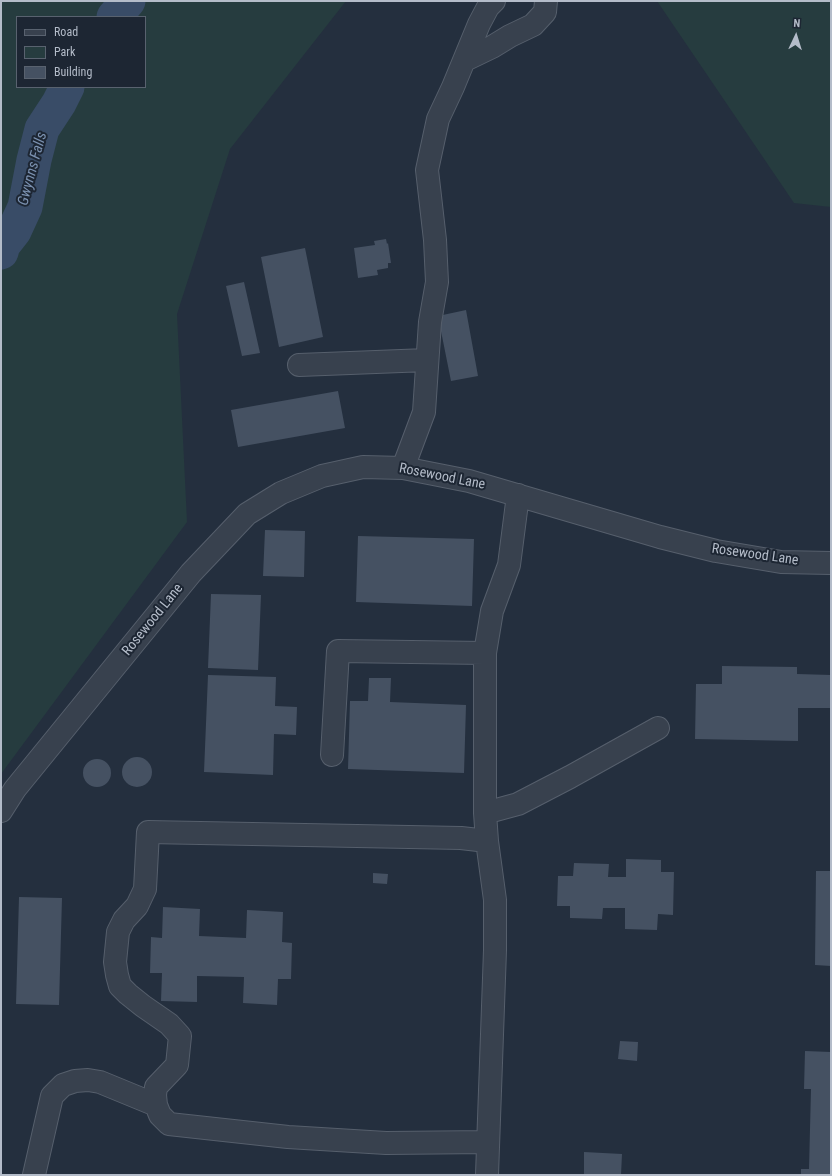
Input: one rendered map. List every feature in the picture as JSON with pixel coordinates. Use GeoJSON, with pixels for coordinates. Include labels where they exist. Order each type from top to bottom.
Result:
{"type":"FeatureCollection","features":[{"type":"Feature","properties":{"kind":"lane"},"geometry":{"type":"LineString","coordinates":[[402,468],[424,412],[430,322],[437,282],[435,240],[427,170],[438,119],[465,60],[479,24],[488,7],[494,1]]}},
{"type":"Feature","properties":{"kind":"lane"},"geometry":{"type":"LineString","coordinates":[[465,60],[533,25],[545,12],[546,1]]}},
{"type":"Feature","properties":{"kind":"lane"},"geometry":{"type":"LineString","coordinates":[[299,365],[427,360]]}},
{"type":"Feature","properties":{"kind":"lane","name":"Rosewood Lane"},"geometry":{"type":"LineString","coordinates":[[1,811],[15,790],[191,573],[248,514],[281,493],[322,476],[363,467],[402,468],[469,481],[660,537],[716,551],[781,562],[831,563]]}},
{"type":"Feature","properties":{"kind":"lane"},"geometry":{"type":"LineString","coordinates":[[487,1175],[495,950],[495,900],[485,814],[485,653],[492,611],[509,565],[518,495]]}},
{"type":"Feature","properties":{"kind":"lane"},"geometry":{"type":"LineString","coordinates":[[332,756],[338,651],[485,653]]}},
{"type":"Feature","properties":{"kind":"lane"},"geometry":{"type":"LineString","coordinates":[[485,814],[518,804],[658,728]]}},
{"type":"Feature","properties":{"kind":"lane"},"geometry":{"type":"LineString","coordinates":[[487,841],[461,838],[148,832],[145,889],[137,906],[124,920],[118,932],[115,962],[120,986],[142,1006],[169,1024],[180,1036],[177,1065],[156,1087],[156,1105],[160,1115],[169,1124],[288,1137],[386,1144],[488,1142]]}},
{"type":"Feature","properties":{"kind":"lane"},"geometry":{"type":"LineString","coordinates":[[34,1175],[52,1096],[63,1085],[75,1081],[88,1080],[100,1082],[156,1105]]}},
{"type":"Feature","properties":{"kind":"green space"},"geometry":{"type":"Polygon","coordinates":[[[1,1],[346,1],[230,149],[177,314],[187,522],[1,774],[1,1]]]}},
{"type":"Feature","properties":{"kind":"green space"},"geometry":{"type":"Polygon","coordinates":[[[657,1],[831,1],[831,207],[794,203],[657,1]]]}},
{"type":"Feature","properties":{"kind":"building"},"geometry":{"type":"Polygon","coordinates":[[[386,239],[391,263],[388,263],[388,268],[377,270],[378,275],[358,278],[354,248],[375,245],[374,241],[386,239]]]}},
{"type":"Feature","properties":{"kind":"building"},"geometry":{"type":"Polygon","coordinates":[[[305,248],[323,337],[279,347],[261,257],[305,248]]]}},
{"type":"Feature","properties":{"kind":"building"},"geometry":{"type":"Polygon","coordinates":[[[244,282],[260,353],[242,356],[226,286],[244,282]]]}},
{"type":"Feature","properties":{"kind":"building"},"geometry":{"type":"Polygon","coordinates":[[[466,310],[478,376],[451,381],[438,316],[466,310]]]}},
{"type":"Feature","properties":{"kind":"building"},"geometry":{"type":"Polygon","coordinates":[[[338,391],[345,428],[238,447],[231,410],[338,391]]]}},
{"type":"Feature","properties":{"kind":"building"},"geometry":{"type":"Polygon","coordinates":[[[265,530],[305,531],[304,577],[263,576],[265,530]]]}},
{"type":"Feature","properties":{"kind":"building"},"geometry":{"type":"Polygon","coordinates":[[[358,536],[474,539],[472,606],[356,602],[358,536]]]}},
{"type":"Feature","properties":{"kind":"building"},"geometry":{"type":"Polygon","coordinates":[[[211,594],[261,595],[258,670],[208,668],[211,594]]]}},
{"type":"Feature","properties":{"kind":"building"},"geometry":{"type":"Polygon","coordinates":[[[722,666],[797,667],[797,674],[831,675],[831,708],[798,708],[798,741],[695,739],[696,684],[722,684],[722,666]]]}},
{"type":"Feature","properties":{"kind":"building"},"geometry":{"type":"Polygon","coordinates":[[[208,675],[276,677],[275,706],[297,707],[296,735],[274,734],[273,775],[204,772],[208,675]]]}},
{"type":"Feature","properties":{"kind":"building"},"geometry":{"type":"Polygon","coordinates":[[[369,678],[391,678],[390,702],[466,705],[464,773],[348,769],[350,701],[368,701],[369,678]]]}},
{"type":"Feature","properties":{"kind":"building"},"geometry":{"type":"Polygon","coordinates":[[[137,757],[147,762],[152,772],[147,782],[137,787],[127,782],[122,772],[127,762],[137,757]]]}},
{"type":"Feature","properties":{"kind":"building"},"geometry":{"type":"Polygon","coordinates":[[[97,759],[107,763],[111,773],[107,783],[97,787],[87,783],[83,773],[87,763],[97,759]]]}},
{"type":"Feature","properties":{"kind":"building"},"geometry":{"type":"Polygon","coordinates":[[[626,859],[661,860],[661,872],[674,872],[673,915],[658,914],[657,930],[625,929],[625,908],[603,908],[602,919],[570,918],[570,906],[557,906],[558,876],[573,876],[574,863],[609,864],[608,877],[626,877],[626,859]]]}},
{"type":"Feature","properties":{"kind":"building"},"geometry":{"type":"Polygon","coordinates":[[[816,871],[831,871],[831,966],[815,965],[816,871]]]}},
{"type":"Feature","properties":{"kind":"building"},"geometry":{"type":"Polygon","coordinates":[[[373,873],[388,874],[387,884],[373,883],[373,873]]]}},
{"type":"Feature","properties":{"kind":"building"},"geometry":{"type":"Polygon","coordinates":[[[19,897],[62,898],[59,1005],[16,1004],[19,897]]]}},
{"type":"Feature","properties":{"kind":"building"},"geometry":{"type":"Polygon","coordinates":[[[163,907],[200,909],[199,936],[246,938],[247,910],[283,912],[282,942],[292,943],[291,979],[278,979],[277,1005],[243,1003],[244,977],[197,976],[197,1002],[161,1001],[162,973],[150,973],[151,937],[162,938],[163,907]]]}},
{"type":"Feature","properties":{"kind":"building"},"geometry":{"type":"Polygon","coordinates":[[[620,1041],[638,1042],[637,1061],[618,1059],[620,1041]]]}},
{"type":"Feature","properties":{"kind":"building"},"geometry":{"type":"Polygon","coordinates":[[[805,1051],[831,1052],[831,1175],[801,1175],[801,1169],[809,1169],[811,1089],[804,1089],[805,1051]]]}},
{"type":"Feature","properties":{"kind":"building"},"geometry":{"type":"Polygon","coordinates":[[[584,1152],[622,1154],[621,1175],[584,1175],[584,1152]]]}},
{"type":"Feature","properties":{"kind":"waterway","name":"Gwynns Falls"},"geometry":{"type":"LineString","coordinates":[[115,16],[128,1]]}},
{"type":"Feature","properties":{"kind":"waterway","name":"Gwynns Falls"},"geometry":{"type":"LineString","coordinates":[[1,252],[3,245],[14,231],[25,207],[34,160],[42,129],[59,103],[66,88]]}}]}
